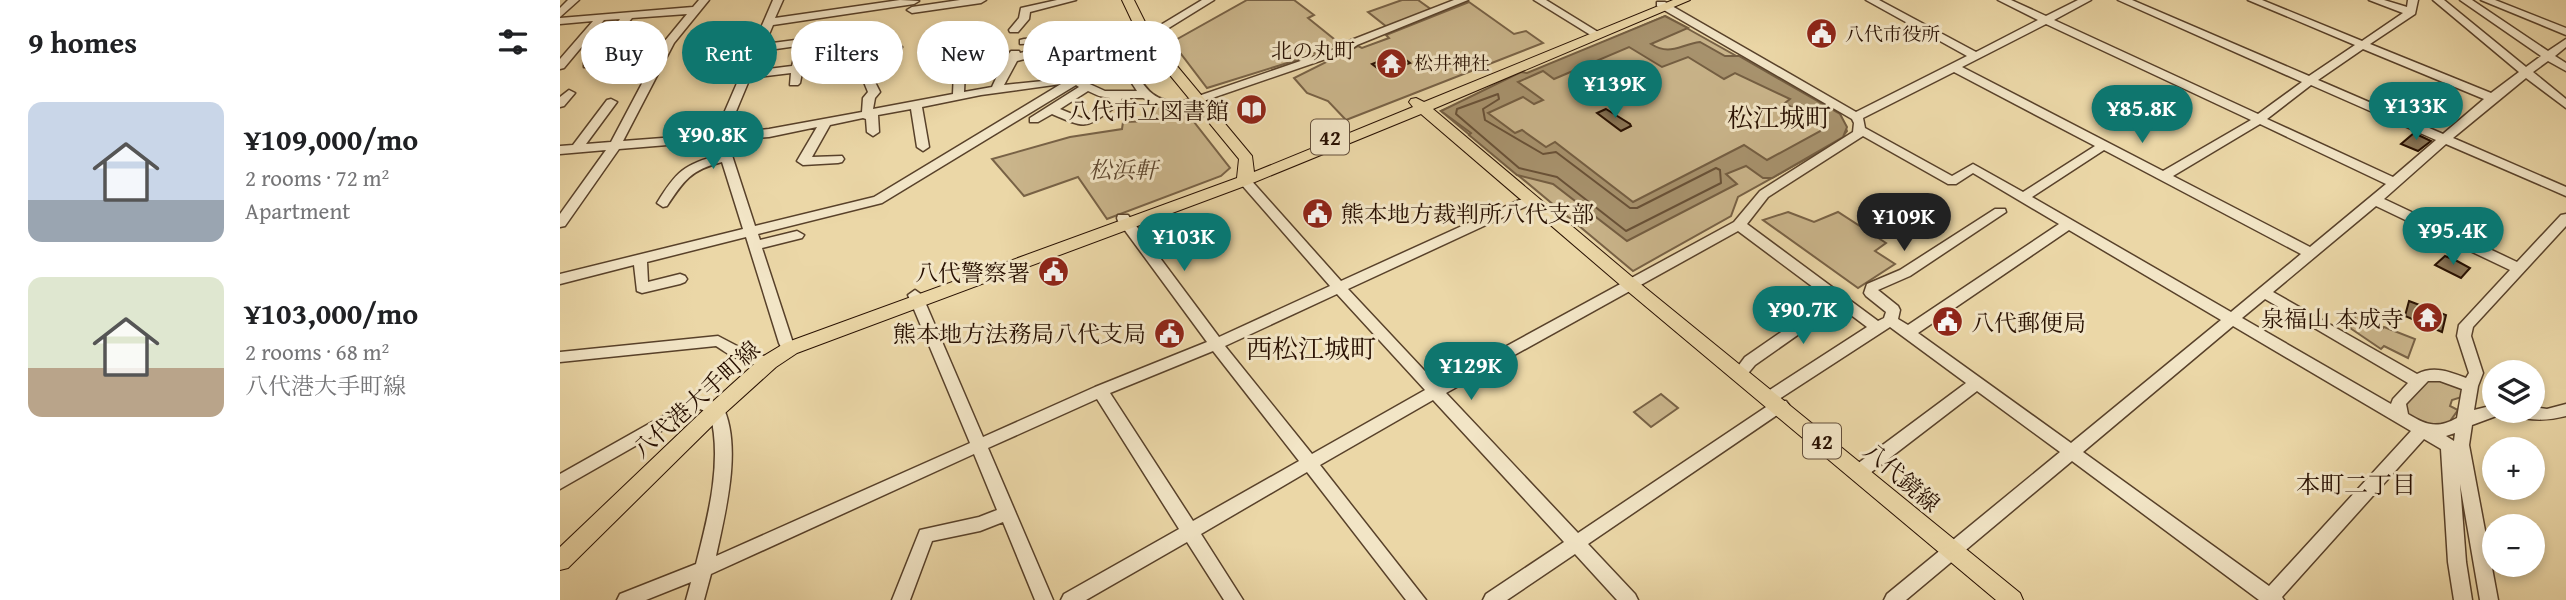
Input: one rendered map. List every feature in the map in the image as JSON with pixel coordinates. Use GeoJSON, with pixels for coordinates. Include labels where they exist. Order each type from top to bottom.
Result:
{"type":"FeatureCollection","features":[{"type":"Feature","properties":{"kind":"main road"},"geometry":{"type":"LineString","coordinates":[[1119,0],[1132,21]]}},
{"type":"Feature","properties":{"kind":"main road"},"geometry":{"type":"LineString","coordinates":[[1128,0],[1136,21]]}},
{"type":"Feature","properties":{"kind":"main road"},"geometry":{"type":"LineString","coordinates":[[1414,107],[1593,32],[1666,4],[1684,0]]}},
{"type":"Feature","properties":{"kind":"main road"},"geometry":{"type":"LineString","coordinates":[[1414,107],[1666,4]]}},
{"type":"Feature","properties":{"kind":"main road"},"geometry":{"type":"LineString","coordinates":[[1179,84],[1244,177]]}},
{"type":"Feature","properties":{"kind":"main road","name":"42"},"geometry":{"type":"LineString","coordinates":[[1244,177],[1414,107]]}},
{"type":"Feature","properties":{"kind":"main road","name":"八代鏡線"},"geometry":{"type":"LineString","coordinates":[[1414,107],[1523,203],[1616,277],[1631,285]]}},
{"type":"Feature","properties":{"kind":"main road","name":"八代鏡線"},"geometry":{"type":"LineString","coordinates":[[1414,107],[1775,401],[2012,600]]}},
{"type":"Feature","properties":{"kind":"main road","name":"八代港大手町線"},"geometry":{"type":"LineString","coordinates":[[560,561],[759,360],[786,343],[1244,177]]}},
{"type":"Feature","properties":{"kind":"main road","name":"八代港大手町線"},"geometry":{"type":"LineString","coordinates":[[560,549],[714,407],[769,362],[791,348],[916,298]]}},
{"type":"Feature","properties":{"kind":"street"},"geometry":{"type":"LineString","coordinates":[[560,14],[574,0]]}},
{"type":"Feature","properties":{"kind":"street"},"geometry":{"type":"LineString","coordinates":[[662,12],[672,0]]}},
{"type":"Feature","properties":{"kind":"street"},"geometry":{"type":"LineString","coordinates":[[560,223],[616,144],[669,42],[704,0]]}},
{"type":"Feature","properties":{"kind":"street"},"geometry":{"type":"LineString","coordinates":[[769,21],[778,0]]}},
{"type":"Feature","properties":{"kind":"street"},"geometry":{"type":"LineString","coordinates":[[777,21],[981,0]]}},
{"type":"Feature","properties":{"kind":"street"},"geometry":{"type":"LineString","coordinates":[[1014,30],[1024,19],[1025,10],[1071,0]]}},
{"type":"Feature","properties":{"kind":"street"},"geometry":{"type":"LineString","coordinates":[[1173,21],[1209,0]]}},
{"type":"Feature","properties":{"kind":"street"},"geometry":{"type":"LineString","coordinates":[[560,150],[825,124],[998,89],[1081,84],[1103,94],[1145,95],[1164,104],[1192,101],[1345,50],[1353,43],[1463,0]]}},
{"type":"Feature","properties":{"kind":"street"},"geometry":{"type":"LineString","coordinates":[[1539,0],[1593,32]]}},
{"type":"Feature","properties":{"kind":"street"},"geometry":{"type":"LineString","coordinates":[[1871,0],[1976,57]]}},
{"type":"Feature","properties":{"kind":"street"},"geometry":{"type":"LineString","coordinates":[[2003,0],[2393,183]]}},
{"type":"Feature","properties":{"kind":"street"},"geometry":{"type":"LineString","coordinates":[[1070,600],[1436,391],[1739,225],[1764,194],[1854,138],[1859,124],[1955,68],[2086,0]]}},
{"type":"Feature","properties":{"kind":"street"},"geometry":{"type":"LineString","coordinates":[[2123,0],[2442,141],[2566,192]]}},
{"type":"Feature","properties":{"kind":"street"},"geometry":{"type":"LineString","coordinates":[[2253,0],[2492,98]]}},
{"type":"Feature","properties":{"kind":"street"},"geometry":{"type":"LineString","coordinates":[[2374,0],[2411,12]]}},
{"type":"Feature","properties":{"kind":"street"},"geometry":{"type":"LineString","coordinates":[[2166,175],[2258,121],[2308,82],[2365,46],[2411,12],[2413,0]]}},
{"type":"Feature","properties":{"kind":"street"},"geometry":{"type":"LineString","coordinates":[[2438,0],[2566,105]]}},
{"type":"Feature","properties":{"kind":"street"},"geometry":{"type":"LineString","coordinates":[[2465,0],[2566,68]]}},
{"type":"Feature","properties":{"kind":"street"},"geometry":{"type":"LineString","coordinates":[[2491,1],[2566,32]]}},
{"type":"Feature","properties":{"kind":"street"},"geometry":{"type":"LineString","coordinates":[[1666,4],[1952,181],[1973,168],[2387,412],[2400,414],[2449,446],[2457,562],[2463,600]]}},
{"type":"Feature","properties":{"kind":"street"},"geometry":{"type":"LineString","coordinates":[[560,21],[695,10]]}},
{"type":"Feature","properties":{"kind":"street"},"geometry":{"type":"LineString","coordinates":[[624,21],[629,15]]}},
{"type":"Feature","properties":{"kind":"street"},"geometry":{"type":"LineString","coordinates":[[560,66],[600,18]]}},
{"type":"Feature","properties":{"kind":"street"},"geometry":{"type":"LineString","coordinates":[[1893,600],[2375,200],[2492,98],[2566,42]]}},
{"type":"Feature","properties":{"kind":"street"},"geometry":{"type":"LineString","coordinates":[[998,89],[1010,59],[1023,44]]}},
{"type":"Feature","properties":{"kind":"street"},"geometry":{"type":"LineString","coordinates":[[1010,59],[1023,56]]}},
{"type":"Feature","properties":{"kind":"street"},"geometry":{"type":"LineString","coordinates":[[1955,68],[2166,175],[2310,253]]}},
{"type":"Feature","properties":{"kind":"street"},"geometry":{"type":"LineString","coordinates":[[742,84],[720,136],[786,343]]}},
{"type":"Feature","properties":{"kind":"street"},"geometry":{"type":"LineString","coordinates":[[871,84],[874,92],[869,98],[869,115],[873,132]]}},
{"type":"Feature","properties":{"kind":"street"},"geometry":{"type":"LineString","coordinates":[[958,97],[959,84]]}},
{"type":"Feature","properties":{"kind":"street"},"geometry":{"type":"LineString","coordinates":[[1034,120],[1081,84]]}},
{"type":"Feature","properties":{"kind":"street"},"geometry":{"type":"LineString","coordinates":[[753,239],[878,200],[1081,84]]}},
{"type":"Feature","properties":{"kind":"street"},"geometry":{"type":"LineString","coordinates":[[1138,84],[1145,95]]}},
{"type":"Feature","properties":{"kind":"street"},"geometry":{"type":"LineString","coordinates":[[560,104],[569,93]]}},
{"type":"Feature","properties":{"kind":"street"},"geometry":{"type":"LineString","coordinates":[[1051,109],[1083,123],[1116,102],[1116,94]]}},
{"type":"Feature","properties":{"kind":"street"},"geometry":{"type":"LineString","coordinates":[[577,148],[611,102]]}},
{"type":"Feature","properties":{"kind":"street"},"geometry":{"type":"LineString","coordinates":[[916,106],[923,147]]}},
{"type":"Feature","properties":{"kind":"street"},"geometry":{"type":"LineString","coordinates":[[825,124],[803,161],[838,159]]}},
{"type":"Feature","properties":{"kind":"street"},"geometry":{"type":"LineString","coordinates":[[2024,197],[2104,145]]}},
{"type":"Feature","properties":{"kind":"street"},"geometry":{"type":"LineString","coordinates":[[663,203],[681,173],[690,167],[726,157]]}},
{"type":"Feature","properties":{"kind":"street"},"geometry":{"type":"LineString","coordinates":[[1244,177],[1338,287],[1629,600]]}},
{"type":"Feature","properties":{"kind":"street"},"geometry":{"type":"LineString","coordinates":[[2375,200],[2520,269]]}},
{"type":"Feature","properties":{"kind":"street"},"geometry":{"type":"LineString","coordinates":[[626,600],[704,569],[1100,391],[1216,344],[1523,203]]}},
{"type":"Feature","properties":{"kind":"street"},"geometry":{"type":"LineString","coordinates":[[1492,600],[1577,543],[1884,324],[1893,310],[1871,293],[1871,289],[1905,273],[2000,212]]}},
{"type":"Feature","properties":{"kind":"street"},"geometry":{"type":"LineString","coordinates":[[2489,600],[2461,445],[2470,386],[2476,373],[2464,336],[2466,325],[2566,218]]}},
{"type":"Feature","properties":{"kind":"street"},"geometry":{"type":"LineString","coordinates":[[1124,221],[1216,344],[1312,462],[1417,600]]}},
{"type":"Feature","properties":{"kind":"street"},"geometry":{"type":"LineString","coordinates":[[1908,333],[1994,277],[2068,224]]}},
{"type":"Feature","properties":{"kind":"street"},"geometry":{"type":"LineString","coordinates":[[1739,225],[1838,298],[1884,324],[1908,333],[2271,599],[2422,430]]}},
{"type":"Feature","properties":{"kind":"street"},"geometry":{"type":"LineString","coordinates":[[560,279],[640,260],[753,239],[797,235]]}},
{"type":"Feature","properties":{"kind":"street"},"geometry":{"type":"LineString","coordinates":[[640,260],[636,290],[680,279]]}},
{"type":"Feature","properties":{"kind":"street"},"geometry":{"type":"LineString","coordinates":[[2263,292],[2418,381]]}},
{"type":"Feature","properties":{"kind":"street"},"geometry":{"type":"LineString","coordinates":[[916,298],[1005,514],[1044,600]]}},
{"type":"Feature","properties":{"kind":"street"},"geometry":{"type":"LineString","coordinates":[[1740,373],[1750,361],[1832,305],[1838,298]]}},
{"type":"Feature","properties":{"kind":"street"},"geometry":{"type":"LineString","coordinates":[[560,357],[718,341],[759,360]]}},
{"type":"Feature","properties":{"kind":"street"},"geometry":{"type":"LineString","coordinates":[[2400,414],[2398,404],[2424,376],[2441,375],[2470,386]]}},
{"type":"Feature","properties":{"kind":"street"},"geometry":{"type":"LineString","coordinates":[[1859,472],[1975,384]]}},
{"type":"Feature","properties":{"kind":"street"},"geometry":{"type":"LineString","coordinates":[[1100,391],[1234,600]]}},
{"type":"Feature","properties":{"kind":"street"},"geometry":{"type":"LineString","coordinates":[[560,482],[698,403],[714,407],[723,422],[722,452],[709,556],[695,600]]}},
{"type":"Feature","properties":{"kind":"street"},"geometry":{"type":"LineString","coordinates":[[2545,415],[2566,410]]}},
{"type":"Feature","properties":{"kind":"street"},"geometry":{"type":"LineString","coordinates":[[2422,430],[2445,433],[2463,420],[2482,412]]}},
{"type":"Feature","properties":{"kind":"street"},"geometry":{"type":"LineString","coordinates":[[901,600],[926,535],[980,524],[1005,514]]}},
{"type":"Feature","properties":{"kind":"green space"},"geometry":{"type":"Polygon","coordinates":[[[1247,0],[1294,0],[1314,15],[1308,18],[1339,43],[1297,60],[1207,88],[1181,54],[1181,37],[1247,0]]]}},
{"type":"Feature","properties":{"kind":"green space"},"geometry":{"type":"Polygon","coordinates":[[[1402,0],[1418,0],[1432,10],[1387,27],[1368,12],[1402,0]]]}},
{"type":"Feature","properties":{"kind":"green space"},"geometry":{"type":"Polygon","coordinates":[[[1469,2],[1514,34],[1526,31],[1543,43],[1346,120],[1328,101],[1307,93],[1294,78],[1358,46],[1362,48],[1389,38],[1386,35],[1469,2]]]}},
{"type":"Feature","properties":{"kind":"green space"},"geometry":{"type":"Polygon","coordinates":[[[1665,16],[1840,114],[1847,131],[1840,140],[1738,197],[1731,216],[1633,271],[1441,111],[1665,16]]]}},
{"type":"Feature","properties":{"kind":"green space","name":"松浜軒"},"geometry":{"type":"Polygon","coordinates":[[[1153,107],[1183,108],[1230,168],[1221,176],[1107,219],[1078,177],[1024,196],[992,159],[1070,137],[1122,129],[1123,122],[1153,121],[1153,107]]]}},
{"type":"Feature","properties":{"kind":"green space"},"geometry":{"type":"Polygon","coordinates":[[[1788,212],[1814,222],[1838,212],[1886,243],[1875,251],[1895,264],[1858,288],[1763,220],[1788,212]]]}},
{"type":"Feature","properties":{"kind":"green space"},"geometry":{"type":"Polygon","coordinates":[[[2357,313],[2366,317],[2363,322],[2415,339],[2408,358],[2384,346],[2381,349],[2350,328],[2357,313]]]}},
{"type":"Feature","properties":{"kind":"green space"},"geometry":{"type":"Polygon","coordinates":[[[2440,379],[2460,388],[2465,396],[2452,400],[2450,406],[2458,410],[2445,428],[2411,420],[2403,408],[2427,380],[2440,379]]]}},
{"type":"Feature","properties":{"kind":"green space"},"geometry":{"type":"Polygon","coordinates":[[[1661,394],[1678,408],[1651,427],[1634,412],[1661,394]]]}},
{"type":"Feature","properties":{"kind":"water"},"geometry":{"type":"Polygon","coordinates":[[[1665,16],[1688,28],[1651,44],[1669,49],[1700,42],[1725,56],[1739,56],[1840,114],[1847,127],[1843,137],[1772,178],[1763,178],[1746,166],[1726,174],[1737,184],[1627,241],[1553,184],[1517,175],[1469,135],[1471,133],[1441,111],[1521,72],[1527,73],[1665,16]],[[1629,47],[1554,79],[1543,71],[1518,82],[1543,100],[1534,104],[1523,97],[1488,113],[1515,133],[1522,130],[1546,147],[1555,142],[1633,202],[1744,145],[1767,160],[1826,128],[1785,103],[1790,99],[1735,73],[1724,79],[1688,57],[1662,67],[1629,47]]]}},
{"type":"Feature","properties":{"kind":"building","name":"松井神社"},"geometry":{"type":"Polygon","coordinates":[[[1398,54],[1410,63],[1384,73],[1372,64],[1398,54]]]}},
{"type":"Feature","properties":{"kind":"building"},"geometry":{"type":"Polygon","coordinates":[[[1606,109],[1631,126],[1621,131],[1597,113],[1606,109]]]}},
{"type":"Feature","properties":{"kind":"building"},"geometry":{"type":"Polygon","coordinates":[[[2414,133],[2431,141],[2418,151],[2401,144],[2414,133]]]}},
{"type":"Feature","properties":{"kind":"building"},"geometry":{"type":"Polygon","coordinates":[[[2445,256],[2470,268],[2461,278],[2435,265],[2445,256]]]}},
{"type":"Feature","properties":{"kind":"building","name":"泉福山 本成寺"},"geometry":{"type":"Polygon","coordinates":[[[2409,301],[2446,315],[2442,332],[2405,316],[2409,301]]]}},
{"type":"Feature","properties":{"kind":"place","name":"八代市役所"},"geometry":{"type":"Point","coordinates":[1822,34]}},
{"type":"Feature","properties":{"kind":"place","name":"松井神社"},"geometry":{"type":"Point","coordinates":[1391,63]}},
{"type":"Feature","properties":{"kind":"place","name":"八代市立図書館"},"geometry":{"type":"Point","coordinates":[1252,110]}},
{"type":"Feature","properties":{"kind":"place","name":"熊本地方裁判所八代支部"},"geometry":{"type":"Point","coordinates":[1318,213]}},
{"type":"Feature","properties":{"kind":"place","name":"八代警察署"},"geometry":{"type":"Point","coordinates":[1053,272]}},
{"type":"Feature","properties":{"kind":"place","name":"泉福山 本成寺"},"geometry":{"type":"Point","coordinates":[2427,318]}},
{"type":"Feature","properties":{"kind":"place","name":"八代郵便局"},"geometry":{"type":"Point","coordinates":[1948,322]}},
{"type":"Feature","properties":{"kind":"place","name":"熊本地方法務局八代支局"},"geometry":{"type":"Point","coordinates":[1169,333]}},
{"type":"Feature","properties":{"kind":"district","name":"北の丸町"},"geometry":{"type":"Point","coordinates":[1313,50]}},
{"type":"Feature","properties":{"kind":"district","name":"松江城町"},"geometry":{"type":"Point","coordinates":[1779,117]}},
{"type":"Feature","properties":{"kind":"district","name":"西松江城町"},"geometry":{"type":"Point","coordinates":[1311,348]}},
{"type":"Feature","properties":{"kind":"district","name":"本町二丁目"},"geometry":{"type":"Point","coordinates":[2356,484]}}]}
